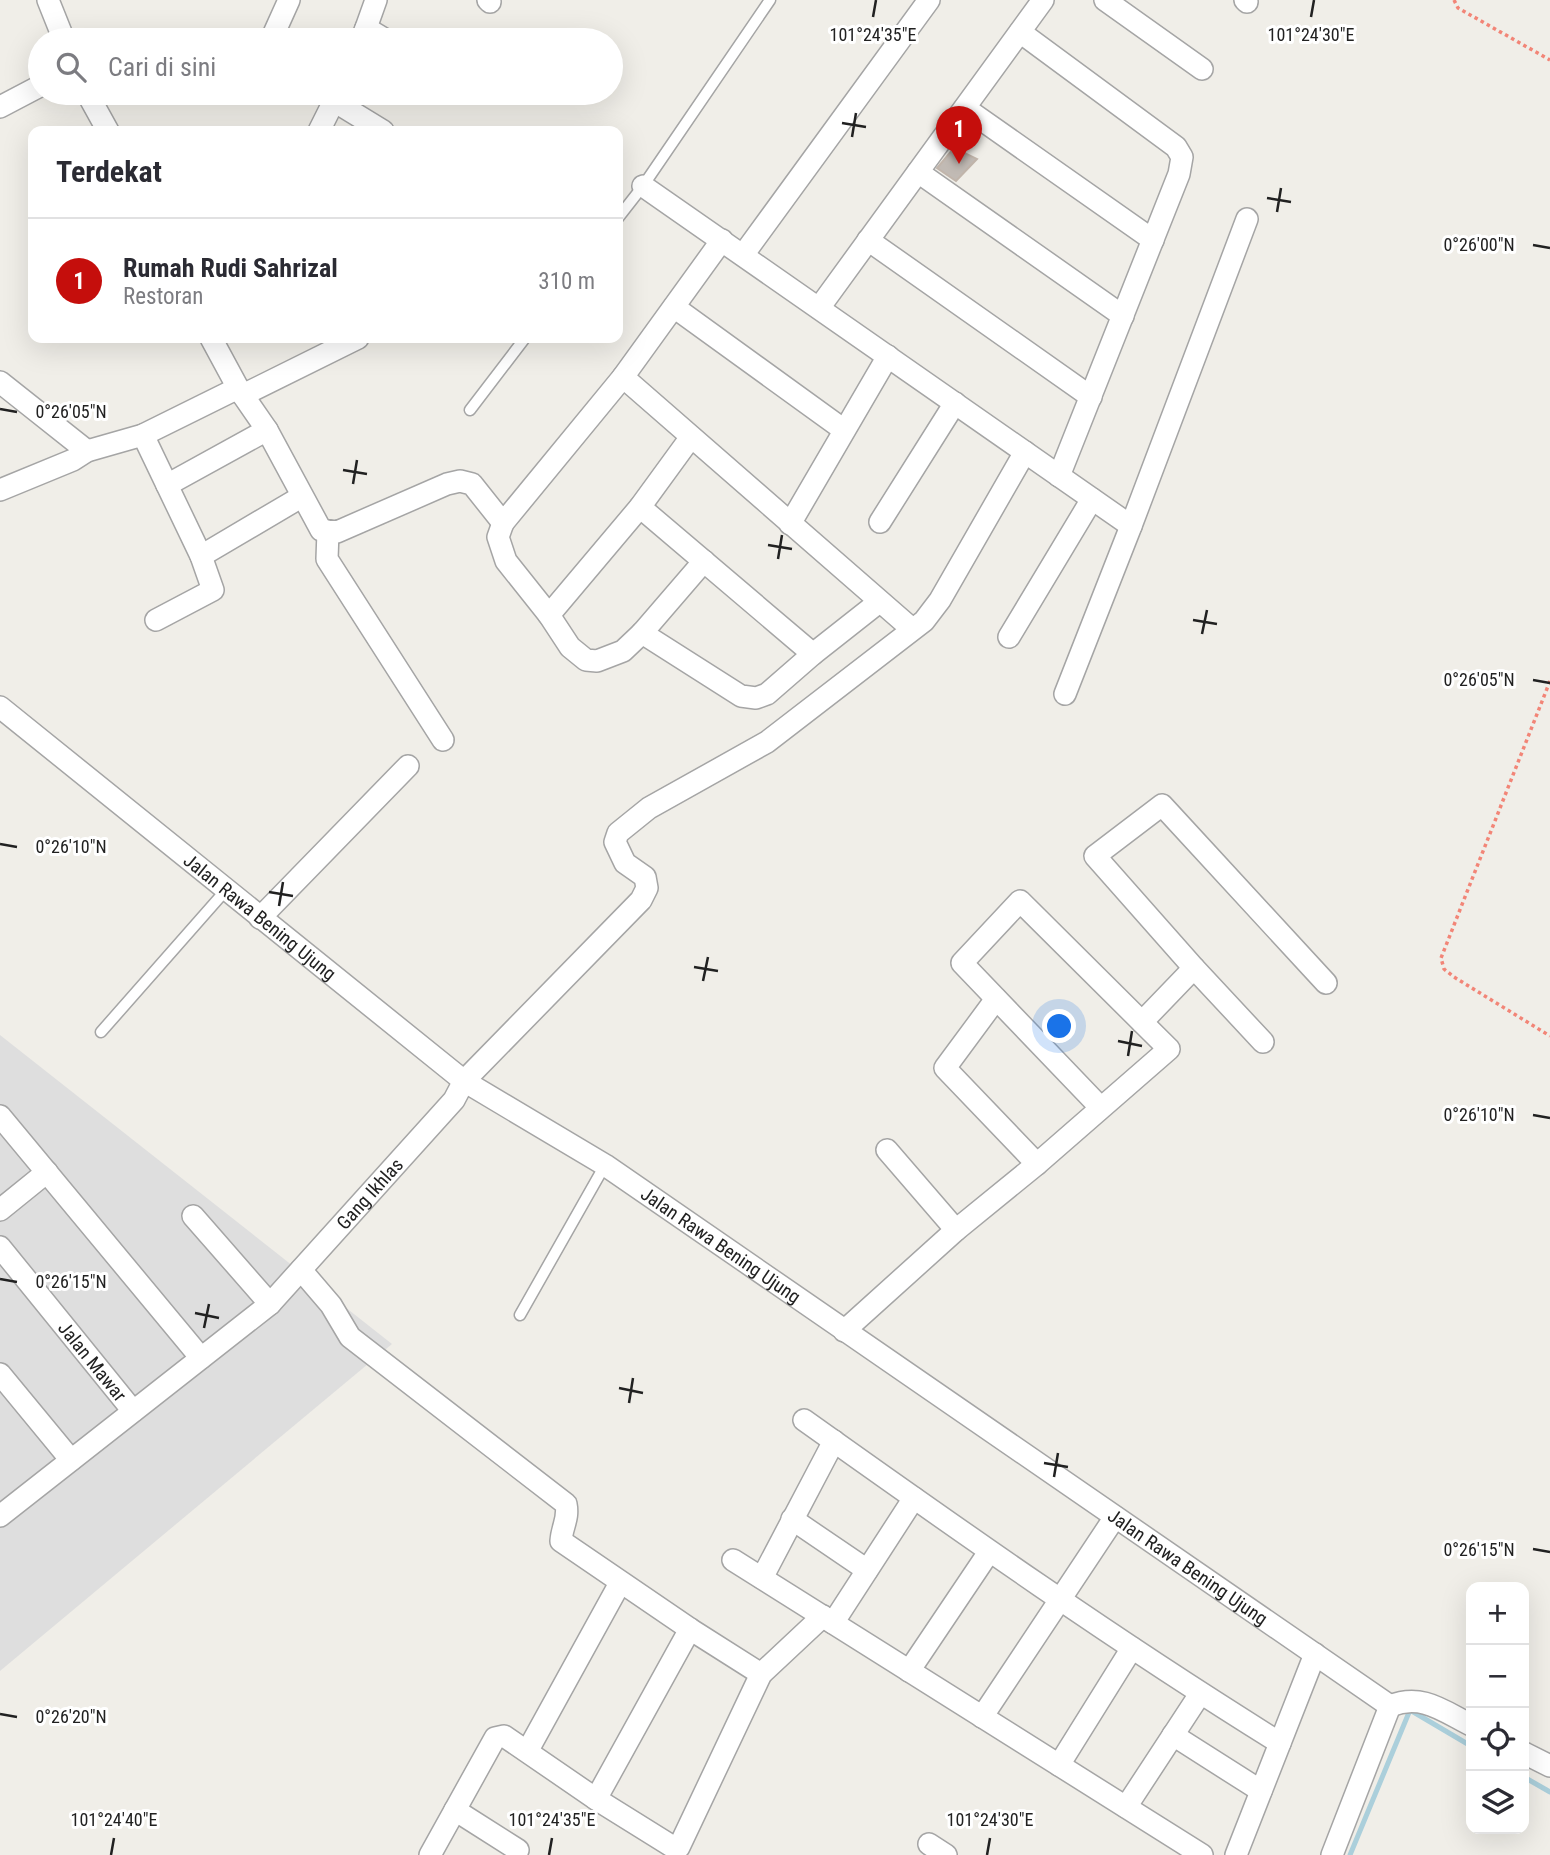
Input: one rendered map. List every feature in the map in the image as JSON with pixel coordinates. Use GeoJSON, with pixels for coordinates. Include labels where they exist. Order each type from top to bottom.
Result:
{"type":"FeatureCollection","features":[{"type":"Feature","properties":{"kind":"street"},"geometry":{"type":"LineString","coordinates":[[48,0],[59,28]]}},
{"type":"Feature","properties":{"kind":"street"},"geometry":{"type":"LineString","coordinates":[[276,28],[289,0]]}},
{"type":"Feature","properties":{"kind":"street"},"geometry":{"type":"LineString","coordinates":[[365,28],[376,0]]}},
{"type":"Feature","properties":{"kind":"street"},"geometry":{"type":"LineString","coordinates":[[743,255],[929,0]]}},
{"type":"Feature","properties":{"kind":"street"},"geometry":{"type":"LineString","coordinates":[[819,308],[1043,0]]}},
{"type":"Feature","properties":{"kind":"street"},"geometry":{"type":"LineString","coordinates":[[1105,0],[1202,69]]}},
{"type":"Feature","properties":{"kind":"street"},"geometry":{"type":"LineString","coordinates":[[1020,32],[1176,148],[1182,157],[1179,174],[1059,476]]}},
{"type":"Feature","properties":{"kind":"street"},"geometry":{"type":"LineString","coordinates":[[0,107],[28,92]]}},
{"type":"Feature","properties":{"kind":"street"},"geometry":{"type":"LineString","coordinates":[[94,105],[105,126]]}},
{"type":"Feature","properties":{"kind":"street"},"geometry":{"type":"LineString","coordinates":[[322,126],[332,105]]}},
{"type":"Feature","properties":{"kind":"street"},"geometry":{"type":"LineString","coordinates":[[347,105],[376,126]]}},
{"type":"Feature","properties":{"kind":"street"},"geometry":{"type":"LineString","coordinates":[[965,108],[1153,240]]}},
{"type":"Feature","properties":{"kind":"street"},"geometry":{"type":"LineString","coordinates":[[918,172],[1123,316]]}},
{"type":"Feature","properties":{"kind":"street"},"geometry":{"type":"LineString","coordinates":[[643,186],[1131,526]]}},
{"type":"Feature","properties":{"kind":"street"},"geometry":{"type":"LineString","coordinates":[[1065,694],[1247,219]]}},
{"type":"Feature","properties":{"kind":"street"},"geometry":{"type":"LineString","coordinates":[[704,561],[642,633],[622,652],[608,658],[586,660],[570,647],[549,615],[506,561],[498,537],[503,523],[623,377],[722,240]]}},
{"type":"Feature","properties":{"kind":"street"},"geometry":{"type":"LineString","coordinates":[[869,240],[1091,397]]}},
{"type":"Feature","properties":{"kind":"street"},"geometry":{"type":"LineString","coordinates":[[674,307],[844,430]]}},
{"type":"Feature","properties":{"kind":"street"},"geometry":{"type":"LineString","coordinates":[[214,343],[241,392],[267,430],[321,530],[337,532],[447,484],[460,481],[472,484],[503,523]]}},
{"type":"Feature","properties":{"kind":"street"},"geometry":{"type":"LineString","coordinates":[[0,490],[73,460],[87,451],[144,435],[347,343]]}},
{"type":"Feature","properties":{"kind":"street"},"geometry":{"type":"LineString","coordinates":[[790,524],[887,356]]}},
{"type":"Feature","properties":{"kind":"street"},"geometry":{"type":"LineString","coordinates":[[623,377],[912,629],[924,621],[940,600],[1025,452]]}},
{"type":"Feature","properties":{"kind":"street"},"geometry":{"type":"LineString","coordinates":[[0,382],[87,451]]}},
{"type":"Feature","properties":{"kind":"street"},"geometry":{"type":"LineString","coordinates":[[880,522],[955,403]]}},
{"type":"Feature","properties":{"kind":"street"},"geometry":{"type":"LineString","coordinates":[[167,485],[267,430]]}},
{"type":"Feature","properties":{"kind":"street"},"geometry":{"type":"LineString","coordinates":[[144,435],[201,556],[213,590],[156,620]]}},
{"type":"Feature","properties":{"kind":"street"},"geometry":{"type":"LineString","coordinates":[[549,615],[640,507],[691,436]]}},
{"type":"Feature","properties":{"kind":"street"},"geometry":{"type":"LineString","coordinates":[[201,556],[302,497]]}},
{"type":"Feature","properties":{"kind":"street"},"geometry":{"type":"LineString","coordinates":[[1009,637],[1092,499]]}},
{"type":"Feature","properties":{"kind":"street"},"geometry":{"type":"LineString","coordinates":[[640,507],[813,654]]}},
{"type":"Feature","properties":{"kind":"street"},"geometry":{"type":"LineString","coordinates":[[328,531],[327,559],[443,740]]}},
{"type":"Feature","properties":{"kind":"street"},"geometry":{"type":"LineString","coordinates":[[642,633],[741,695],[755,698],[767,694],[879,602]]}},
{"type":"Feature","properties":{"kind":"street","name":"Gang Ikhlas"},"geometry":{"type":"LineString","coordinates":[[3,1506],[71,1460],[270,1304],[454,1100],[464,1082],[641,900],[647,888],[645,877],[625,863],[615,842],[618,833],[649,808],[767,742],[912,629]]}},
{"type":"Feature","properties":{"kind":"street","name":"Jalan Rawa Bening Ujung"},"geometry":{"type":"LineString","coordinates":[[0,706],[464,1082],[606,1165],[1390,1706]]}},
{"type":"Feature","properties":{"kind":"street"},"geometry":{"type":"LineString","coordinates":[[260,918],[408,765]]}},
{"type":"Feature","properties":{"kind":"street"},"geometry":{"type":"LineString","coordinates":[[1263,1042],[1095,856],[1162,805],[1326,983]]}},
{"type":"Feature","properties":{"kind":"street"},"geometry":{"type":"LineString","coordinates":[[844,1331],[956,1230],[1037,1164],[1169,1049],[1020,901],[962,963],[1101,1108]]}},
{"type":"Feature","properties":{"kind":"street"},"geometry":{"type":"LineString","coordinates":[[1142,1022],[1194,968]]}},
{"type":"Feature","properties":{"kind":"street"},"geometry":{"type":"LineString","coordinates":[[996,999],[945,1068],[1037,1164]]}},
{"type":"Feature","properties":{"kind":"street"},"geometry":{"type":"LineString","coordinates":[[0,1116],[201,1358]]}},
{"type":"Feature","properties":{"kind":"street"},"geometry":{"type":"LineString","coordinates":[[887,1150],[956,1230]]}},
{"type":"Feature","properties":{"kind":"street"},"geometry":{"type":"LineString","coordinates":[[0,1210],[47,1172]]}},
{"type":"Feature","properties":{"kind":"street"},"geometry":{"type":"LineString","coordinates":[[193,1216],[270,1304]]}},
{"type":"Feature","properties":{"kind":"street","name":"Jalan Mawar"},"geometry":{"type":"LineString","coordinates":[[0,1247],[133,1411]]}},
{"type":"Feature","properties":{"kind":"street"},"geometry":{"type":"LineString","coordinates":[[301,1270],[331,1305],[350,1337],[566,1504],[568,1515],[561,1541],[620,1583],[761,1674]]}},
{"type":"Feature","properties":{"kind":"street"},"geometry":{"type":"LineString","coordinates":[[0,1374],[71,1460]]}},
{"type":"Feature","properties":{"kind":"street"},"geometry":{"type":"LineString","coordinates":[[804,1420],[989,1552],[1200,1694],[1280,1743]]}},
{"type":"Feature","properties":{"kind":"street"},"geometry":{"type":"LineString","coordinates":[[762,1578],[834,1441]]}},
{"type":"Feature","properties":{"kind":"street"},"geometry":{"type":"LineString","coordinates":[[430,1855],[495,1738],[504,1736],[596,1799],[673,1847],[679,1847],[761,1674],[828,1619],[867,1570],[914,1498]]}},
{"type":"Feature","properties":{"kind":"street"},"geometry":{"type":"LineString","coordinates":[[982,1717],[1115,1517]]}},
{"type":"Feature","properties":{"kind":"street"},"geometry":{"type":"LineString","coordinates":[[792,1519],[867,1570]]}},
{"type":"Feature","properties":{"kind":"street"},"geometry":{"type":"LineString","coordinates":[[909,1671],[989,1552]]}},
{"type":"Feature","properties":{"kind":"street"},"geometry":{"type":"LineString","coordinates":[[733,1560],[1202,1855]]}},
{"type":"Feature","properties":{"kind":"street"},"geometry":{"type":"LineString","coordinates":[[528,1751],[620,1583]]}},
{"type":"Feature","properties":{"kind":"street"},"geometry":{"type":"LineString","coordinates":[[596,1799],[690,1629]]}},
{"type":"Feature","properties":{"kind":"street"},"geometry":{"type":"LineString","coordinates":[[1059,1765],[1132,1648]]}},
{"type":"Feature","properties":{"kind":"street"},"geometry":{"type":"LineString","coordinates":[[1236,1855],[1315,1654]]}},
{"type":"Feature","properties":{"kind":"street"},"geometry":{"type":"LineString","coordinates":[[1126,1807],[1200,1694]]}},
{"type":"Feature","properties":{"kind":"street"},"geometry":{"type":"LineString","coordinates":[[1332,1855],[1390,1706],[1402,1701],[1425,1701],[1466,1722]]}},
{"type":"Feature","properties":{"kind":"street"},"geometry":{"type":"LineString","coordinates":[[1173,1735],[1261,1791]]}},
{"type":"Feature","properties":{"kind":"street"},"geometry":{"type":"LineString","coordinates":[[1529,1756],[1550,1766]]}},
{"type":"Feature","properties":{"kind":"street"},"geometry":{"type":"LineString","coordinates":[[455,1810],[518,1850]]}},
{"type":"Feature","properties":{"kind":"lane"},"geometry":{"type":"LineString","coordinates":[[623,212],[771,0]]}},
{"type":"Feature","properties":{"kind":"lane"},"geometry":{"type":"LineString","coordinates":[[470,410],[522,343]]}},
{"type":"Feature","properties":{"kind":"lane"},"geometry":{"type":"LineString","coordinates":[[101,1032],[226,890]]}},
{"type":"Feature","properties":{"kind":"lane"},"geometry":{"type":"LineString","coordinates":[[520,1315],[606,1165]]}},
{"type":"Feature","properties":{"kind":"path"},"geometry":{"type":"LineString","coordinates":[[1454,0],[1458,8],[1550,60]]}},
{"type":"Feature","properties":{"kind":"path"},"geometry":{"type":"LineString","coordinates":[[1550,681],[1441,958],[1444,969],[1550,1036]]}},
{"type":"Feature","properties":{"kind":"shaded area"},"geometry":{"type":"Polygon","coordinates":[[[0,1035],[392,1344],[0,1671],[0,1035]]]}},
{"type":"Feature","properties":{"kind":"building"},"geometry":{"type":"Polygon","coordinates":[[[954,148],[977,159],[956,181],[937,168],[954,148]]]}},
{"type":"Feature","properties":{"kind":"waterway"},"geometry":{"type":"LineString","coordinates":[[1350,1855],[1410,1710],[1466,1743]]}},
{"type":"Feature","properties":{"kind":"waterway"},"geometry":{"type":"LineString","coordinates":[[1529,1780],[1550,1792]]}},
{"type":"Feature","properties":{"kind":"place","name":"Rumah Rudi Sahrizal"},"geometry":{"type":"Point","coordinates":[959,164]}}]}
